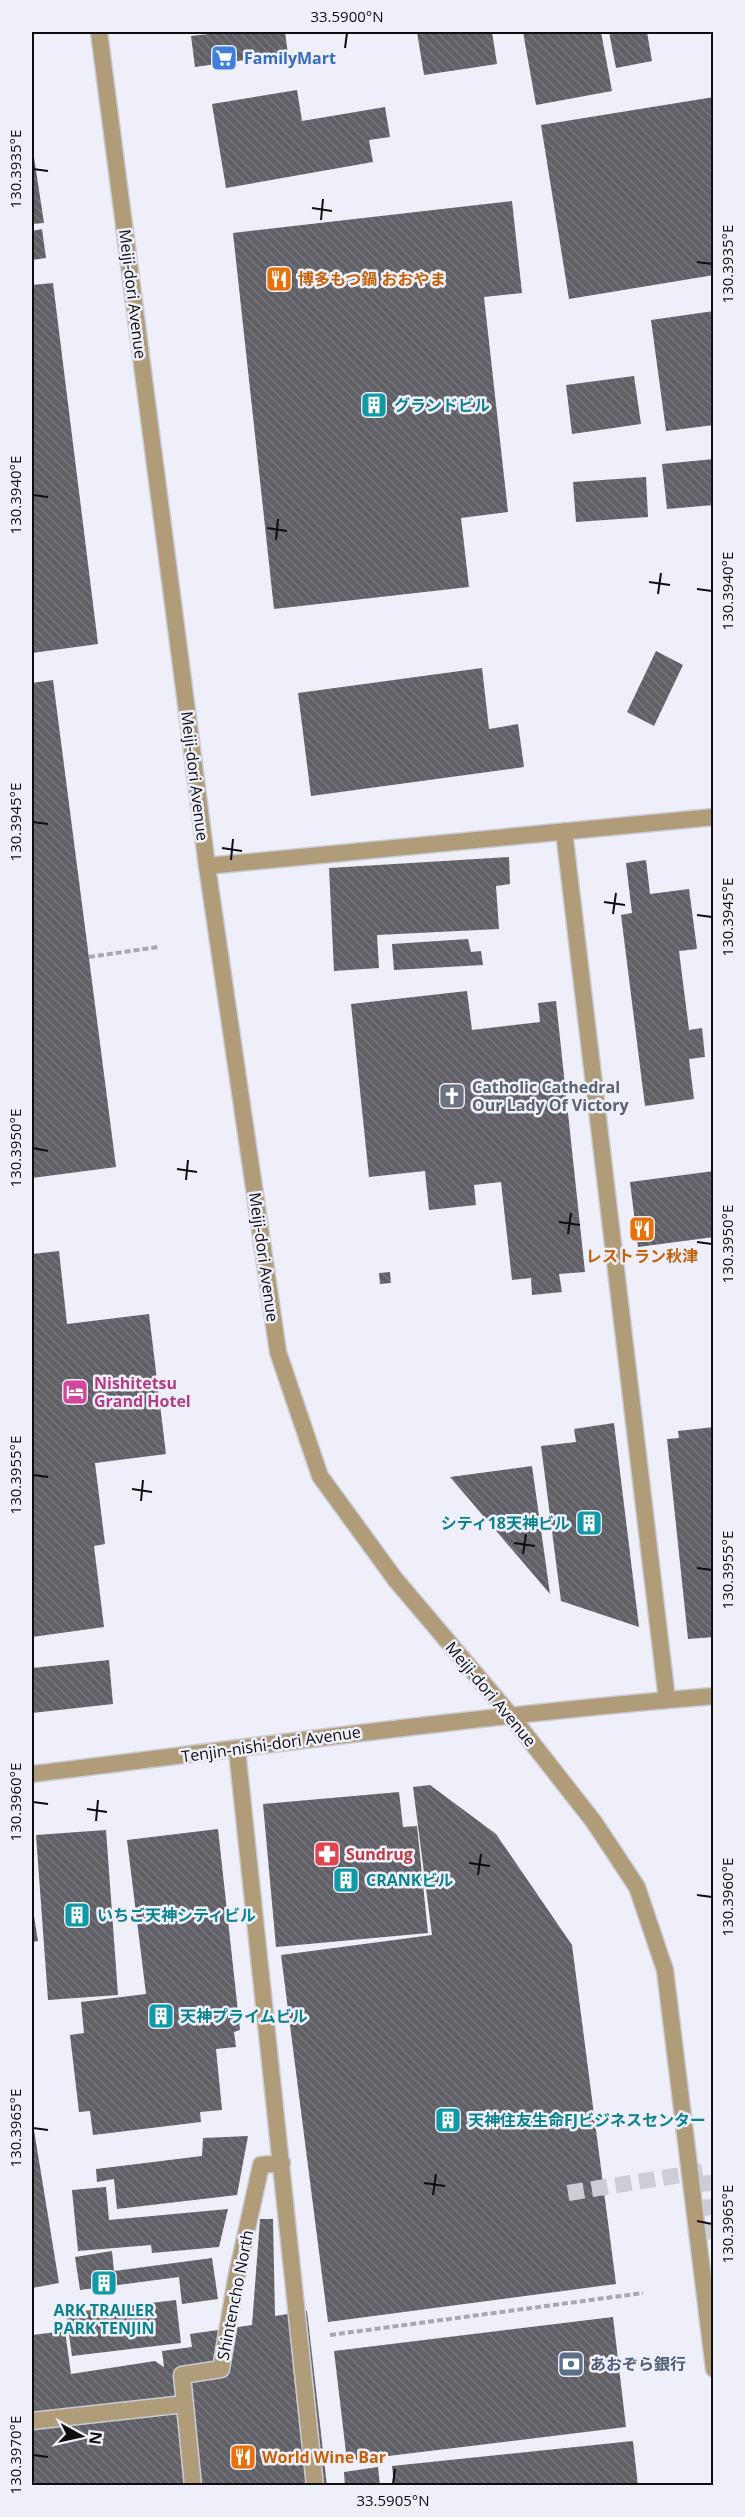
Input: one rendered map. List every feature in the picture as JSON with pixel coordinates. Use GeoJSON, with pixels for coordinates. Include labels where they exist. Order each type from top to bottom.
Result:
{"type":"FeatureCollection","features":[{"type":"Feature","properties":{"kind":"street","name":"Meiji-dori Avenue"},"geometry":{"type":"LineString","coordinates":[[99,32],[207,866],[278,1352],[320,1476],[395,1579],[511,1716],[594,1822],[637,1887],[664,1970],[714,2369]]}},
{"type":"Feature","properties":{"kind":"street"},"geometry":{"type":"LineString","coordinates":[[207,866],[714,817]]}},
{"type":"Feature","properties":{"kind":"street"},"geometry":{"type":"LineString","coordinates":[[564,831],[667,1700]]}},
{"type":"Feature","properties":{"kind":"street","name":"Tenjin-nishi-dori Avenue"},"geometry":{"type":"LineString","coordinates":[[32,1774],[237,1750],[350,1733],[714,1696]]}},
{"type":"Feature","properties":{"kind":"street"},"geometry":{"type":"LineString","coordinates":[[237,1750],[315,2486]]}},
{"type":"Feature","properties":{"kind":"street","name":"Shintencho North"},"geometry":{"type":"LineString","coordinates":[[193,2486],[182,2375],[221,2369],[236,2279],[261,2165],[282,2163]]}},
{"type":"Feature","properties":{"kind":"street"},"geometry":{"type":"LineString","coordinates":[[32,2421],[185,2404]]}},
{"type":"Feature","properties":{"kind":"path"},"geometry":{"type":"LineString","coordinates":[[89,957],[158,947]]}},
{"type":"Feature","properties":{"kind":"path"},"geometry":{"type":"LineString","coordinates":[[300,2339],[642,2294]]}},
{"type":"Feature","properties":{"kind":"building"},"geometry":{"type":"Polygon","coordinates":[[[226,32],[285,32],[288,54],[195,67],[191,36],[226,32]]]}},
{"type":"Feature","properties":{"kind":"building"},"geometry":{"type":"Polygon","coordinates":[[[417,32],[492,32],[497,64],[424,75],[417,32]]]}},
{"type":"Feature","properties":{"kind":"building"},"geometry":{"type":"Polygon","coordinates":[[[523,32],[601,32],[612,91],[536,105],[523,32]]]}},
{"type":"Feature","properties":{"kind":"building"},"geometry":{"type":"Polygon","coordinates":[[[609,32],[647,32],[652,61],[616,68],[609,32]]]}},
{"type":"Feature","properties":{"kind":"building"},"geometry":{"type":"Polygon","coordinates":[[[297,90],[302,121],[385,107],[390,137],[369,140],[373,162],[226,188],[212,104],[297,90]]]}},
{"type":"Feature","properties":{"kind":"building"},"geometry":{"type":"Polygon","coordinates":[[[714,97],[714,275],[569,299],[541,125],[714,97]]]}},
{"type":"Feature","properties":{"kind":"building"},"geometry":{"type":"Polygon","coordinates":[[[32,144],[44,223],[32,224],[32,144]]]}},
{"type":"Feature","properties":{"kind":"building","name":"グランドビル"},"geometry":{"type":"Polygon","coordinates":[[[512,201],[522,293],[484,297],[508,512],[461,518],[469,587],[274,609],[233,233],[512,201]]]}},
{"type":"Feature","properties":{"kind":"building"},"geometry":{"type":"Polygon","coordinates":[[[42,229],[46,258],[32,260],[32,231],[42,229]]]}},
{"type":"Feature","properties":{"kind":"building"},"geometry":{"type":"Polygon","coordinates":[[[53,283],[98,644],[32,653],[32,285],[53,283]]]}},
{"type":"Feature","properties":{"kind":"building"},"geometry":{"type":"Polygon","coordinates":[[[714,311],[714,425],[666,431],[651,320],[714,311]]]}},
{"type":"Feature","properties":{"kind":"building"},"geometry":{"type":"Polygon","coordinates":[[[634,376],[641,424],[572,434],[566,385],[634,376]]]}},
{"type":"Feature","properties":{"kind":"building"},"geometry":{"type":"Polygon","coordinates":[[[714,459],[714,505],[667,509],[662,464],[714,459]]]}},
{"type":"Feature","properties":{"kind":"building"},"geometry":{"type":"Polygon","coordinates":[[[646,477],[648,517],[576,522],[573,482],[646,477]]]}},
{"type":"Feature","properties":{"kind":"building"},"geometry":{"type":"Polygon","coordinates":[[[656,651],[683,665],[654,726],[627,712],[656,651]]]}},
{"type":"Feature","properties":{"kind":"building"},"geometry":{"type":"Polygon","coordinates":[[[482,668],[489,729],[518,724],[524,767],[311,796],[298,693],[482,668]]]}},
{"type":"Feature","properties":{"kind":"building"},"geometry":{"type":"Polygon","coordinates":[[[53,680],[116,1167],[32,1178],[32,683],[53,680]]]}},
{"type":"Feature","properties":{"kind":"building"},"geometry":{"type":"Polygon","coordinates":[[[509,857],[510,884],[496,886],[499,929],[377,935],[379,968],[334,971],[329,868],[509,857]]]}},
{"type":"Feature","properties":{"kind":"building"},"geometry":{"type":"Polygon","coordinates":[[[646,860],[650,894],[689,889],[697,949],[679,951],[689,1030],[702,1028],[705,1057],[689,1059],[694,1099],[645,1106],[621,915],[632,913],[626,863],[646,860]]]}},
{"type":"Feature","properties":{"kind":"building"},"geometry":{"type":"Polygon","coordinates":[[[468,939],[471,952],[481,951],[483,965],[394,970],[392,944],[468,939]]]}},
{"type":"Feature","properties":{"kind":"building"},"geometry":{"type":"Polygon","coordinates":[[[467,991],[472,1030],[540,1022],[538,1003],[556,1001],[585,1272],[559,1274],[562,1292],[532,1295],[531,1278],[512,1280],[501,1182],[474,1185],[476,1205],[429,1210],[425,1171],[369,1177],[351,1004],[467,991]]]}},
{"type":"Feature","properties":{"kind":"building"},"geometry":{"type":"Polygon","coordinates":[[[714,1171],[714,1237],[638,1247],[630,1182],[714,1171]]]}},
{"type":"Feature","properties":{"kind":"building","name":"Nishitetsu Grand Hotel"},"geometry":{"type":"Polygon","coordinates":[[[59,1251],[67,1324],[149,1314],[166,1454],[95,1463],[105,1544],[94,1546],[104,1627],[32,1637],[32,1254],[59,1251]]]}},
{"type":"Feature","properties":{"kind":"building"},"geometry":{"type":"Polygon","coordinates":[[[390,1272],[391,1283],[380,1284],[379,1273],[390,1272]]]}},
{"type":"Feature","properties":{"kind":"building","name":"シティ18天神ビル"},"geometry":{"type":"Polygon","coordinates":[[[614,1423],[639,1627],[561,1601],[541,1446],[576,1442],[574,1429],[614,1423]]]}},
{"type":"Feature","properties":{"kind":"building"},"geometry":{"type":"Polygon","coordinates":[[[714,1427],[714,1637],[688,1639],[667,1439],[679,1438],[678,1431],[714,1427]]]}},
{"type":"Feature","properties":{"kind":"building"},"geometry":{"type":"Polygon","coordinates":[[[532,1466],[550,1594],[450,1477],[532,1466]]]}},
{"type":"Feature","properties":{"kind":"building"},"geometry":{"type":"Polygon","coordinates":[[[109,1660],[113,1704],[32,1713],[32,1668],[109,1660]]]}},
{"type":"Feature","properties":{"kind":"building","name":"天神住友生命FJビジネスセンター"},"geometry":{"type":"Polygon","coordinates":[[[430,1785],[496,1834],[572,1945],[616,2284],[328,2322],[281,1955],[432,1935],[413,1787],[430,1785]]]}},
{"type":"Feature","properties":{"kind":"building","name":"CRANKビル"},"geometry":{"type":"Polygon","coordinates":[[[399,1792],[403,1827],[417,1826],[428,1933],[276,1947],[263,1804],[399,1792]]]}},
{"type":"Feature","properties":{"kind":"building","name":"天神プライムビル"},"geometry":{"type":"Polygon","coordinates":[[[218,1829],[240,2030],[234,2032],[236,2047],[216,2049],[222,2110],[200,2112],[201,2122],[93,2135],[90,2111],[79,2112],[70,2035],[84,2033],[81,2002],[146,1994],[127,1840],[218,1829]]]}},
{"type":"Feature","properties":{"kind":"building","name":"いちご天神シティビル"},"geometry":{"type":"Polygon","coordinates":[[[106,1830],[118,1995],[48,2000],[36,1835],[106,1830]]]}},
{"type":"Feature","properties":{"kind":"building"},"geometry":{"type":"Polygon","coordinates":[[[32,1904],[38,1941],[32,1942],[32,1904]]]}},
{"type":"Feature","properties":{"kind":"building"},"geometry":{"type":"Polygon","coordinates":[[[32,2118],[59,2283],[32,2288],[32,2118]]]}},
{"type":"Feature","properties":{"kind":"building"},"geometry":{"type":"Polygon","coordinates":[[[248,2136],[237,2195],[117,2209],[114,2179],[97,2182],[96,2169],[202,2156],[203,2138],[248,2136]]]}},
{"type":"Feature","properties":{"kind":"building"},"geometry":{"type":"Polygon","coordinates":[[[106,2187],[109,2220],[228,2209],[219,2247],[152,2253],[151,2245],[78,2251],[72,2190],[106,2187]]]}},
{"type":"Feature","properties":{"kind":"building"},"geometry":{"type":"Polygon","coordinates":[[[260,2219],[273,2219],[275,2316],[307,2311],[327,2486],[32,2486],[32,2335],[65,2331],[71,2374],[155,2361],[164,2367],[162,2351],[192,2347],[190,2334],[252,2325],[260,2219]]]}},
{"type":"Feature","properties":{"kind":"building","name":"ARK TRAILER PARK TENJIN"},"geometry":{"type":"Polygon","coordinates":[[[112,2251],[114,2271],[212,2258],[218,2299],[182,2304],[179,2277],[80,2290],[75,2257],[112,2251]]]}},
{"type":"Feature","properties":{"kind":"building"},"geometry":{"type":"Polygon","coordinates":[[[176,2300],[181,2343],[72,2356],[66,2313],[176,2300]]]}},
{"type":"Feature","properties":{"kind":"building"},"geometry":{"type":"Polygon","coordinates":[[[613,2317],[626,2427],[347,2461],[334,2351],[613,2317]]]}},
{"type":"Feature","properties":{"kind":"building"},"geometry":{"type":"Polygon","coordinates":[[[633,2441],[638,2486],[394,2486],[392,2466],[633,2441]]]}},
{"type":"Feature","properties":{"kind":"building"},"geometry":{"type":"Polygon","coordinates":[[[378,2467],[380,2486],[345,2486],[344,2472],[378,2467]]]}},
{"type":"Feature","properties":{"kind":"tunnel"},"geometry":{"type":"LineString","coordinates":[[568,2193],[706,2171],[714,2241]]}},
{"type":"Feature","properties":{"kind":"place","name":"FamilyMart"},"geometry":{"type":"Point","coordinates":[224,58]}},
{"type":"Feature","properties":{"kind":"place","name":"博多もつ鍋 おおやま"},"geometry":{"type":"Point","coordinates":[279,279]}},
{"type":"Feature","properties":{"kind":"place","name":"グランドビル"},"geometry":{"type":"Point","coordinates":[374,405]}},
{"type":"Feature","properties":{"kind":"place","name":"Catholic Cathedral Our Lady Of Victory"},"geometry":{"type":"Point","coordinates":[452,1096]}},
{"type":"Feature","properties":{"kind":"place","name":"レストラン秋津"},"geometry":{"type":"Point","coordinates":[642,1229]}},
{"type":"Feature","properties":{"kind":"place","name":"Nishitetsu Grand Hotel"},"geometry":{"type":"Point","coordinates":[75,1392]}},
{"type":"Feature","properties":{"kind":"place","name":"シティ18天神ビル"},"geometry":{"type":"Point","coordinates":[589,1523]}},
{"type":"Feature","properties":{"kind":"place","name":"Sundrug"},"geometry":{"type":"Point","coordinates":[327,1854]}},
{"type":"Feature","properties":{"kind":"place","name":"CRANKビル"},"geometry":{"type":"Point","coordinates":[346,1880]}},
{"type":"Feature","properties":{"kind":"place","name":"いちご天神シティビル"},"geometry":{"type":"Point","coordinates":[77,1915]}},
{"type":"Feature","properties":{"kind":"place","name":"天神プライムビル"},"geometry":{"type":"Point","coordinates":[161,2016]}},
{"type":"Feature","properties":{"kind":"place","name":"天神住友生命FJビジネスセンター"},"geometry":{"type":"Point","coordinates":[448,2120]}},
{"type":"Feature","properties":{"kind":"place","name":"ARK TRAILER PARK TENJIN"},"geometry":{"type":"Point","coordinates":[104,2283]}},
{"type":"Feature","properties":{"kind":"place","name":"あおぞら銀行"},"geometry":{"type":"Point","coordinates":[571,2364]}},
{"type":"Feature","properties":{"kind":"place","name":"World Wine Bar"},"geometry":{"type":"Point","coordinates":[243,2457]}}]}
